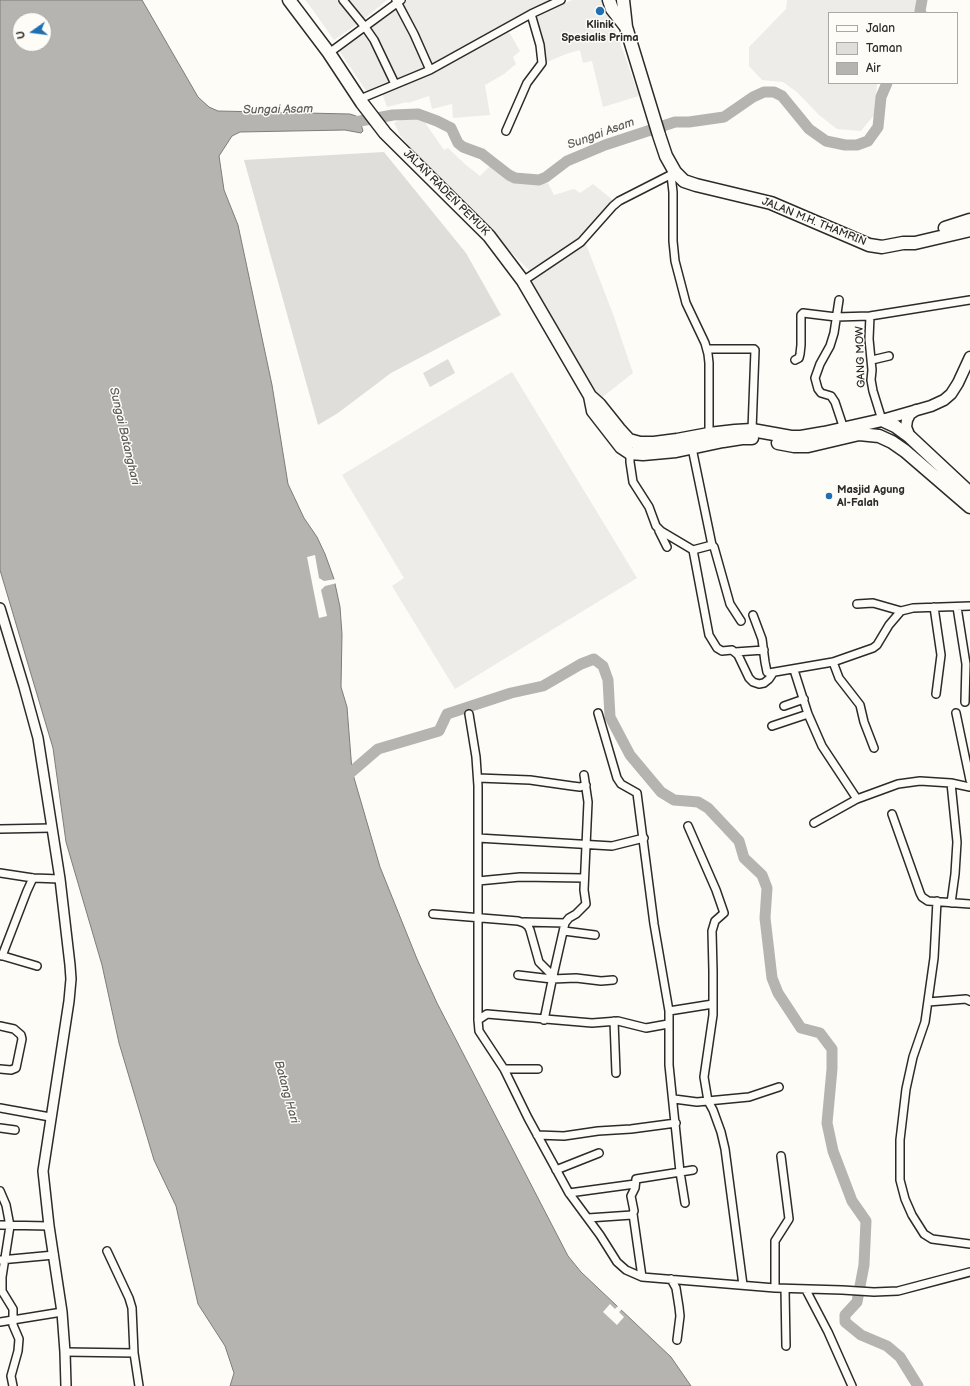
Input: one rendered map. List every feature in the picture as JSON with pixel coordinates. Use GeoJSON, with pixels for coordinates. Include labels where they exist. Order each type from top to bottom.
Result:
{"type":"FeatureCollection","features":[{"type":"Feature","properties":{"kind":"highway","name":"JALAN RADEN PEMUK"},"geometry":{"type":"LineString","coordinates":[[289,0],[385,132],[489,236],[523,281],[590,396],[599,404],[631,447]]}},
{"type":"Feature","properties":{"kind":"highway"},"geometry":{"type":"LineString","coordinates":[[609,0],[612,8],[626,27]]}},
{"type":"Feature","properties":{"kind":"highway"},"geometry":{"type":"LineString","coordinates":[[622,0],[626,27]]}},
{"type":"Feature","properties":{"kind":"highway","name":"JALAN M.H. THAMRIN"},"geometry":{"type":"LineString","coordinates":[[626,27],[666,156],[673,174],[684,181],[771,203],[869,245],[882,247],[903,243],[915,243],[970,229]]}},
{"type":"Feature","properties":{"kind":"highway"},"geometry":{"type":"LineString","coordinates":[[970,220],[970,229]]}},
{"type":"Feature","properties":{"kind":"highway","name":"JALAN M.H. THAMRIN"},"geometry":{"type":"LineString","coordinates":[[903,243],[914,237],[970,220]]}},
{"type":"Feature","properties":{"kind":"highway"},"geometry":{"type":"LineString","coordinates":[[631,447],[735,431],[752,430],[791,437],[846,432],[863,429],[882,420],[895,426],[910,437],[970,494]]}},
{"type":"Feature","properties":{"kind":"highway"},"geometry":{"type":"LineString","coordinates":[[863,429],[892,442],[905,451],[970,507]]}},
{"type":"Feature","properties":{"kind":"highway"},"geometry":{"type":"LineString","coordinates":[[631,447],[643,454],[692,448],[742,438],[794,446],[808,446],[846,432]]}},
{"type":"Feature","properties":{"kind":"main road"},"geometry":{"type":"LineString","coordinates":[[882,420],[931,406],[944,400],[951,394],[958,384],[970,357]]}},
{"type":"Feature","properties":{"kind":"main road"},"geometry":{"type":"LineString","coordinates":[[910,437],[906,427],[907,420],[910,414],[916,410]]}},
{"type":"Feature","properties":{"kind":"street"},"geometry":{"type":"LineString","coordinates":[[343,0],[374,40],[395,84]]}},
{"type":"Feature","properties":{"kind":"street"},"geometry":{"type":"LineString","coordinates":[[361,101],[395,84],[430,70],[531,14],[562,0]]}},
{"type":"Feature","properties":{"kind":"street"},"geometry":{"type":"LineString","coordinates":[[329,53],[398,1],[430,70]]}},
{"type":"Feature","properties":{"kind":"street"},"geometry":{"type":"LineString","coordinates":[[506,131],[527,83],[542,63],[540,45],[531,14]]}},
{"type":"Feature","properties":{"kind":"street"},"geometry":{"type":"LineString","coordinates":[[523,281],[581,242],[612,206],[619,201],[673,174],[673,241],[675,261],[686,303],[707,348],[709,363],[709,434]]}},
{"type":"Feature","properties":{"kind":"street"},"geometry":{"type":"LineString","coordinates":[[839,300],[830,346],[820,364],[815,378],[818,388],[822,392],[831,396],[835,402],[846,432]]}},
{"type":"Feature","properties":{"kind":"street"},"geometry":{"type":"LineString","coordinates":[[795,360],[799,358],[801,345],[802,314],[806,313],[836,317],[870,316],[970,300]]}},
{"type":"Feature","properties":{"kind":"street","name":"GANG MOW"},"geometry":{"type":"LineString","coordinates":[[870,316],[869,338],[872,360],[873,391],[882,420]]}},
{"type":"Feature","properties":{"kind":"street"},"geometry":{"type":"LineString","coordinates":[[707,348],[755,350],[752,430]]}},
{"type":"Feature","properties":{"kind":"street"},"geometry":{"type":"LineString","coordinates":[[872,360],[889,356]]}},
{"type":"Feature","properties":{"kind":"street"},"geometry":{"type":"LineString","coordinates":[[631,447],[630,462],[633,482],[649,507],[667,547]]}},
{"type":"Feature","properties":{"kind":"street"},"geometry":{"type":"LineString","coordinates":[[692,448],[712,545],[714,547],[730,604],[741,621]]}},
{"type":"Feature","properties":{"kind":"street"},"geometry":{"type":"LineString","coordinates":[[658,529],[693,550],[712,545]]}},
{"type":"Feature","properties":{"kind":"street"},"geometry":{"type":"LineString","coordinates":[[693,550],[709,634],[720,650],[732,650],[735,652],[764,650]]}},
{"type":"Feature","properties":{"kind":"street"},"geometry":{"type":"LineString","coordinates":[[857,604],[873,603],[901,611],[913,608],[970,606]]}},
{"type":"Feature","properties":{"kind":"street"},"geometry":{"type":"LineString","coordinates":[[934,607],[941,655],[936,694]]}},
{"type":"Feature","properties":{"kind":"street"},"geometry":{"type":"LineString","coordinates":[[957,607],[966,664],[964,702]]}},
{"type":"Feature","properties":{"kind":"street"},"geometry":{"type":"LineString","coordinates":[[0,608],[38,738],[66,922],[71,979],[69,1001],[42,1171],[62,1312],[66,1386]]}},
{"type":"Feature","properties":{"kind":"street"},"geometry":{"type":"LineString","coordinates":[[753,615],[762,639],[769,674],[833,662],[875,647],[889,625],[901,611]]}},
{"type":"Feature","properties":{"kind":"street"},"geometry":{"type":"LineString","coordinates":[[735,652],[738,655],[749,678],[753,682],[759,684],[764,683],[773,673]]}},
{"type":"Feature","properties":{"kind":"street"},"geometry":{"type":"LineString","coordinates":[[833,662],[839,678],[860,705],[864,722],[874,748]]}},
{"type":"Feature","properties":{"kind":"street"},"geometry":{"type":"LineString","coordinates":[[794,670],[808,714],[822,746],[858,799]]}},
{"type":"Feature","properties":{"kind":"street"},"geometry":{"type":"LineString","coordinates":[[784,706],[804,699]]}},
{"type":"Feature","properties":{"kind":"street"},"geometry":{"type":"LineString","coordinates":[[956,713],[970,780]]}},
{"type":"Feature","properties":{"kind":"street"},"geometry":{"type":"LineString","coordinates":[[470,714],[478,778],[479,1031],[504,1068],[537,1135],[569,1193],[588,1218],[617,1262],[626,1270],[642,1277],[785,1289],[874,1292],[898,1291],[970,1272]]}},
{"type":"Feature","properties":{"kind":"street"},"geometry":{"type":"LineString","coordinates":[[598,714],[617,778],[621,784],[637,793],[654,924],[669,1011],[669,1065],[674,1099],[680,1172],[685,1203]]}},
{"type":"Feature","properties":{"kind":"street"},"geometry":{"type":"LineString","coordinates":[[772,726],[808,714]]}},
{"type":"Feature","properties":{"kind":"street"},"geometry":{"type":"LineString","coordinates":[[544,1020],[552,977],[566,923],[569,918],[576,914],[586,904],[584,878],[588,802],[584,775]]}},
{"type":"Feature","properties":{"kind":"street"},"geometry":{"type":"LineString","coordinates":[[478,778],[530,780],[580,787],[586,785]]}},
{"type":"Feature","properties":{"kind":"street"},"geometry":{"type":"LineString","coordinates":[[814,823],[858,799],[898,784],[920,781],[951,783],[970,787]]}},
{"type":"Feature","properties":{"kind":"street"},"geometry":{"type":"LineString","coordinates":[[951,783],[956,842],[955,874],[951,903]]}},
{"type":"Feature","properties":{"kind":"street"},"geometry":{"type":"LineString","coordinates":[[892,814],[922,897],[928,901],[970,904]]}},
{"type":"Feature","properties":{"kind":"street"},"geometry":{"type":"LineString","coordinates":[[688,826],[716,890],[724,913],[715,921],[712,931],[713,1004],[711,1035],[704,1078],[708,1101],[713,1110],[725,1149],[743,1285]]}},
{"type":"Feature","properties":{"kind":"street"},"geometry":{"type":"LineString","coordinates":[[0,829],[52,828]]}},
{"type":"Feature","properties":{"kind":"street"},"geometry":{"type":"LineString","coordinates":[[478,838],[612,846],[644,838]]}},
{"type":"Feature","properties":{"kind":"street"},"geometry":{"type":"LineString","coordinates":[[0,873],[33,878],[60,879]]}},
{"type":"Feature","properties":{"kind":"street"},"geometry":{"type":"LineString","coordinates":[[478,881],[520,877],[584,878]]}},
{"type":"Feature","properties":{"kind":"street"},"geometry":{"type":"LineString","coordinates":[[33,878],[1,956],[37,966]]}},
{"type":"Feature","properties":{"kind":"street"},"geometry":{"type":"LineString","coordinates":[[937,901],[934,958],[925,1022],[913,1057],[906,1089],[900,1140],[900,1180],[905,1199],[912,1215],[924,1234],[932,1240],[970,1244]]}},
{"type":"Feature","properties":{"kind":"street"},"geometry":{"type":"LineString","coordinates":[[433,914],[521,922],[566,923]]}},
{"type":"Feature","properties":{"kind":"street"},"geometry":{"type":"LineString","coordinates":[[521,922],[528,926],[539,962],[552,977]]}},
{"type":"Feature","properties":{"kind":"street"},"geometry":{"type":"LineString","coordinates":[[564,931],[595,935]]}},
{"type":"Feature","properties":{"kind":"street"},"geometry":{"type":"LineString","coordinates":[[518,975],[612,980]]}},
{"type":"Feature","properties":{"kind":"street"},"geometry":{"type":"LineString","coordinates":[[928,1002],[966,999],[970,1001]]}},
{"type":"Feature","properties":{"kind":"street"},"geometry":{"type":"LineString","coordinates":[[669,1011],[713,1004]]}},
{"type":"Feature","properties":{"kind":"street"},"geometry":{"type":"LineString","coordinates":[[478,1020],[487,1014],[592,1023],[614,1021],[646,1028],[668,1024]]}},
{"type":"Feature","properties":{"kind":"street"},"geometry":{"type":"LineString","coordinates":[[614,1021],[616,1073]]}},
{"type":"Feature","properties":{"kind":"street"},"geometry":{"type":"LineString","coordinates":[[0,1026],[14,1029],[21,1035],[22,1039],[16,1068],[12,1070],[0,1069]]}},
{"type":"Feature","properties":{"kind":"street"},"geometry":{"type":"LineString","coordinates":[[504,1068],[538,1069]]}},
{"type":"Feature","properties":{"kind":"street"},"geometry":{"type":"LineString","coordinates":[[674,1099],[697,1102],[749,1097],[779,1087]]}},
{"type":"Feature","properties":{"kind":"street"},"geometry":{"type":"LineString","coordinates":[[0,1108],[50,1117]]}},
{"type":"Feature","properties":{"kind":"street"},"geometry":{"type":"LineString","coordinates":[[537,1135],[564,1136],[676,1123]]}},
{"type":"Feature","properties":{"kind":"street"},"geometry":{"type":"LineString","coordinates":[[0,1128],[15,1130]]}},
{"type":"Feature","properties":{"kind":"street"},"geometry":{"type":"LineString","coordinates":[[556,1170],[599,1153]]}},
{"type":"Feature","properties":{"kind":"street"},"geometry":{"type":"LineString","coordinates":[[775,1288],[775,1241],[789,1220],[781,1156]]}},
{"type":"Feature","properties":{"kind":"street"},"geometry":{"type":"LineString","coordinates":[[642,1277],[631,1196],[635,1188],[636,1179],[693,1170]]}},
{"type":"Feature","properties":{"kind":"street"},"geometry":{"type":"LineString","coordinates":[[569,1193],[635,1184]]}},
{"type":"Feature","properties":{"kind":"street"},"geometry":{"type":"LineString","coordinates":[[0,1191],[6,1205],[10,1226],[3,1260],[1,1291],[13,1309],[13,1325],[19,1339],[18,1351],[11,1376],[13,1386]]}},
{"type":"Feature","properties":{"kind":"street"},"geometry":{"type":"LineString","coordinates":[[588,1218],[633,1214]]}},
{"type":"Feature","properties":{"kind":"street"},"geometry":{"type":"LineString","coordinates":[[0,1225],[49,1226]]}},
{"type":"Feature","properties":{"kind":"street"},"geometry":{"type":"LineString","coordinates":[[107,1251],[129,1298],[132,1308],[134,1354],[139,1386]]}},
{"type":"Feature","properties":{"kind":"street"},"geometry":{"type":"LineString","coordinates":[[3,1260],[54,1255]]}},
{"type":"Feature","properties":{"kind":"street"},"geometry":{"type":"LineString","coordinates":[[671,1279],[676,1288],[680,1316],[676,1340]]}},
{"type":"Feature","properties":{"kind":"street"},"geometry":{"type":"LineString","coordinates":[[785,1289],[786,1346]]}},
{"type":"Feature","properties":{"kind":"street"},"geometry":{"type":"LineString","coordinates":[[806,1290],[828,1332],[852,1386]]}},
{"type":"Feature","properties":{"kind":"street"},"geometry":{"type":"LineString","coordinates":[[0,1322],[62,1312]]}},
{"type":"Feature","properties":{"kind":"street"},"geometry":{"type":"LineString","coordinates":[[65,1352],[134,1354]]}},
{"type":"Feature","properties":{"kind":"shaded area"},"geometry":{"type":"Polygon","coordinates":[[[305,0],[342,0],[359,23],[334,40],[305,0]]]}},
{"type":"Feature","properties":{"kind":"shaded area"},"geometry":{"type":"Polygon","coordinates":[[[347,0],[387,0],[364,19],[347,0]]]}},
{"type":"Feature","properties":{"kind":"shaded area"},"geometry":{"type":"Polygon","coordinates":[[[402,0],[555,0],[432,66],[402,0]]]}},
{"type":"Feature","properties":{"kind":"shaded area"},"geometry":{"type":"Polygon","coordinates":[[[572,0],[605,0],[639,96],[603,107],[592,61],[583,63],[580,50],[545,63],[535,18],[572,0]]]}},
{"type":"Feature","properties":{"kind":"shaded area"},"geometry":{"type":"Polygon","coordinates":[[[787,0],[921,0],[918,12],[828,12],[828,84],[877,84],[875,114],[861,131],[837,129],[819,115],[797,92],[783,82],[762,80],[749,66],[749,47],[786,9],[787,0]]]}},
{"type":"Feature","properties":{"kind":"shaded area"},"geometry":{"type":"Polygon","coordinates":[[[396,4],[427,69],[397,82],[368,26],[396,4]]]}},
{"type":"Feature","properties":{"kind":"shaded area"},"geometry":{"type":"Polygon","coordinates":[[[365,28],[393,84],[369,95],[338,49],[365,28]]]}},
{"type":"Feature","properties":{"kind":"shaded area"},"geometry":{"type":"Polygon","coordinates":[[[508,30],[520,51],[513,57],[516,64],[504,74],[485,85],[490,115],[453,118],[452,104],[432,109],[429,96],[408,103],[387,107],[382,93],[508,30]]]}},
{"type":"Feature","properties":{"kind":"shaded area"},"geometry":{"type":"Polygon","coordinates":[[[417,111],[444,150],[448,148],[480,176],[495,161],[513,177],[540,183],[548,183],[554,195],[574,189],[580,193],[593,184],[614,201],[575,240],[531,272],[424,166],[400,135],[394,123],[417,111]]]}},
{"type":"Feature","properties":{"kind":"shaded area"},"geometry":{"type":"Polygon","coordinates":[[[584,239],[613,314],[633,373],[600,399],[591,392],[526,279],[584,239]]]}},
{"type":"Feature","properties":{"kind":"shaded area"},"geometry":{"type":"Polygon","coordinates":[[[512,372],[637,578],[455,689],[392,586],[404,578],[342,475],[512,372]]]}},
{"type":"Feature","properties":{"kind":"green space"},"geometry":{"type":"Polygon","coordinates":[[[384,152],[466,253],[501,315],[391,373],[338,413],[318,425],[244,160],[384,152]]]}},
{"type":"Feature","properties":{"kind":"green space"},"geometry":{"type":"Polygon","coordinates":[[[448,359],[455,373],[430,387],[423,373],[448,359]]]}},
{"type":"Feature","properties":{"kind":"water"},"geometry":{"type":"Polygon","coordinates":[[[0,0],[142,0],[198,97],[209,107],[218,111],[350,114],[356,116],[360,121],[363,131],[361,133],[345,130],[240,132],[232,136],[219,156],[224,190],[238,225],[272,385],[288,484],[304,518],[317,537],[334,579],[340,607],[342,634],[341,687],[347,707],[352,771],[380,867],[417,959],[437,1003],[568,1256],[581,1272],[671,1357],[691,1386],[230,1386],[234,1373],[225,1346],[198,1304],[176,1206],[154,1160],[119,1043],[102,965],[66,842],[53,748],[0,570],[0,0]]]}},
{"type":"Feature","properties":{"kind":"pier"},"geometry":{"type":"Polygon","coordinates":[[[315,555],[319,578],[324,581],[336,579],[337,583],[325,586],[321,590],[327,616],[319,618],[307,557],[315,555]]]}},
{"type":"Feature","properties":{"kind":"pier"},"geometry":{"type":"Polygon","coordinates":[[[610,1304],[615,1309],[618,1306],[622,1309],[619,1312],[624,1317],[617,1325],[603,1312],[610,1304]]]}},
{"type":"Feature","properties":{"kind":"waterway","name":"Sungai Asam"},"geometry":{"type":"LineString","coordinates":[[920,12],[922,0]]}},
{"type":"Feature","properties":{"kind":"waterway","name":"Sungai Asam"},"geometry":{"type":"LineString","coordinates":[[346,123],[393,115],[418,114],[451,128],[458,143],[463,147],[482,154],[509,175],[515,178],[539,180],[546,177],[567,161],[605,145],[675,122],[689,122],[724,117],[753,97],[764,92],[774,92],[782,96],[809,129],[826,141],[845,145],[857,145],[868,141],[878,127],[881,97],[887,84]]}},
{"type":"Feature","properties":{"kind":"waterway"},"geometry":{"type":"LineString","coordinates":[[342,780],[378,749],[439,731],[447,714],[511,693],[543,686],[581,664],[594,659],[603,666],[608,680],[610,717],[630,755],[661,792],[674,800],[698,802],[708,808],[739,841],[744,858],[762,875],[767,888],[765,918],[772,978],[778,993],[801,1028],[820,1033],[832,1049],[832,1069],[827,1123],[833,1151],[852,1201],[866,1221],[864,1265],[857,1302],[845,1315],[845,1322],[861,1335],[887,1346],[900,1357],[918,1386]]}},
{"type":"Feature","properties":{"kind":"place","name":"Klinik Spesialis Prima"},"geometry":{"type":"Point","coordinates":[600,11]}},
{"type":"Feature","properties":{"kind":"place","name":"Masjid Agung Al-Falah"},"geometry":{"type":"Point","coordinates":[829,496]}},
{"type":"Feature","properties":{"kind":"water label","name":"Sungai Batanghari"},"geometry":{"type":"Point","coordinates":[124,436]}},
{"type":"Feature","properties":{"kind":"water label","name":"Batang Hari"},"geometry":{"type":"Point","coordinates":[286,1092]}}]}
